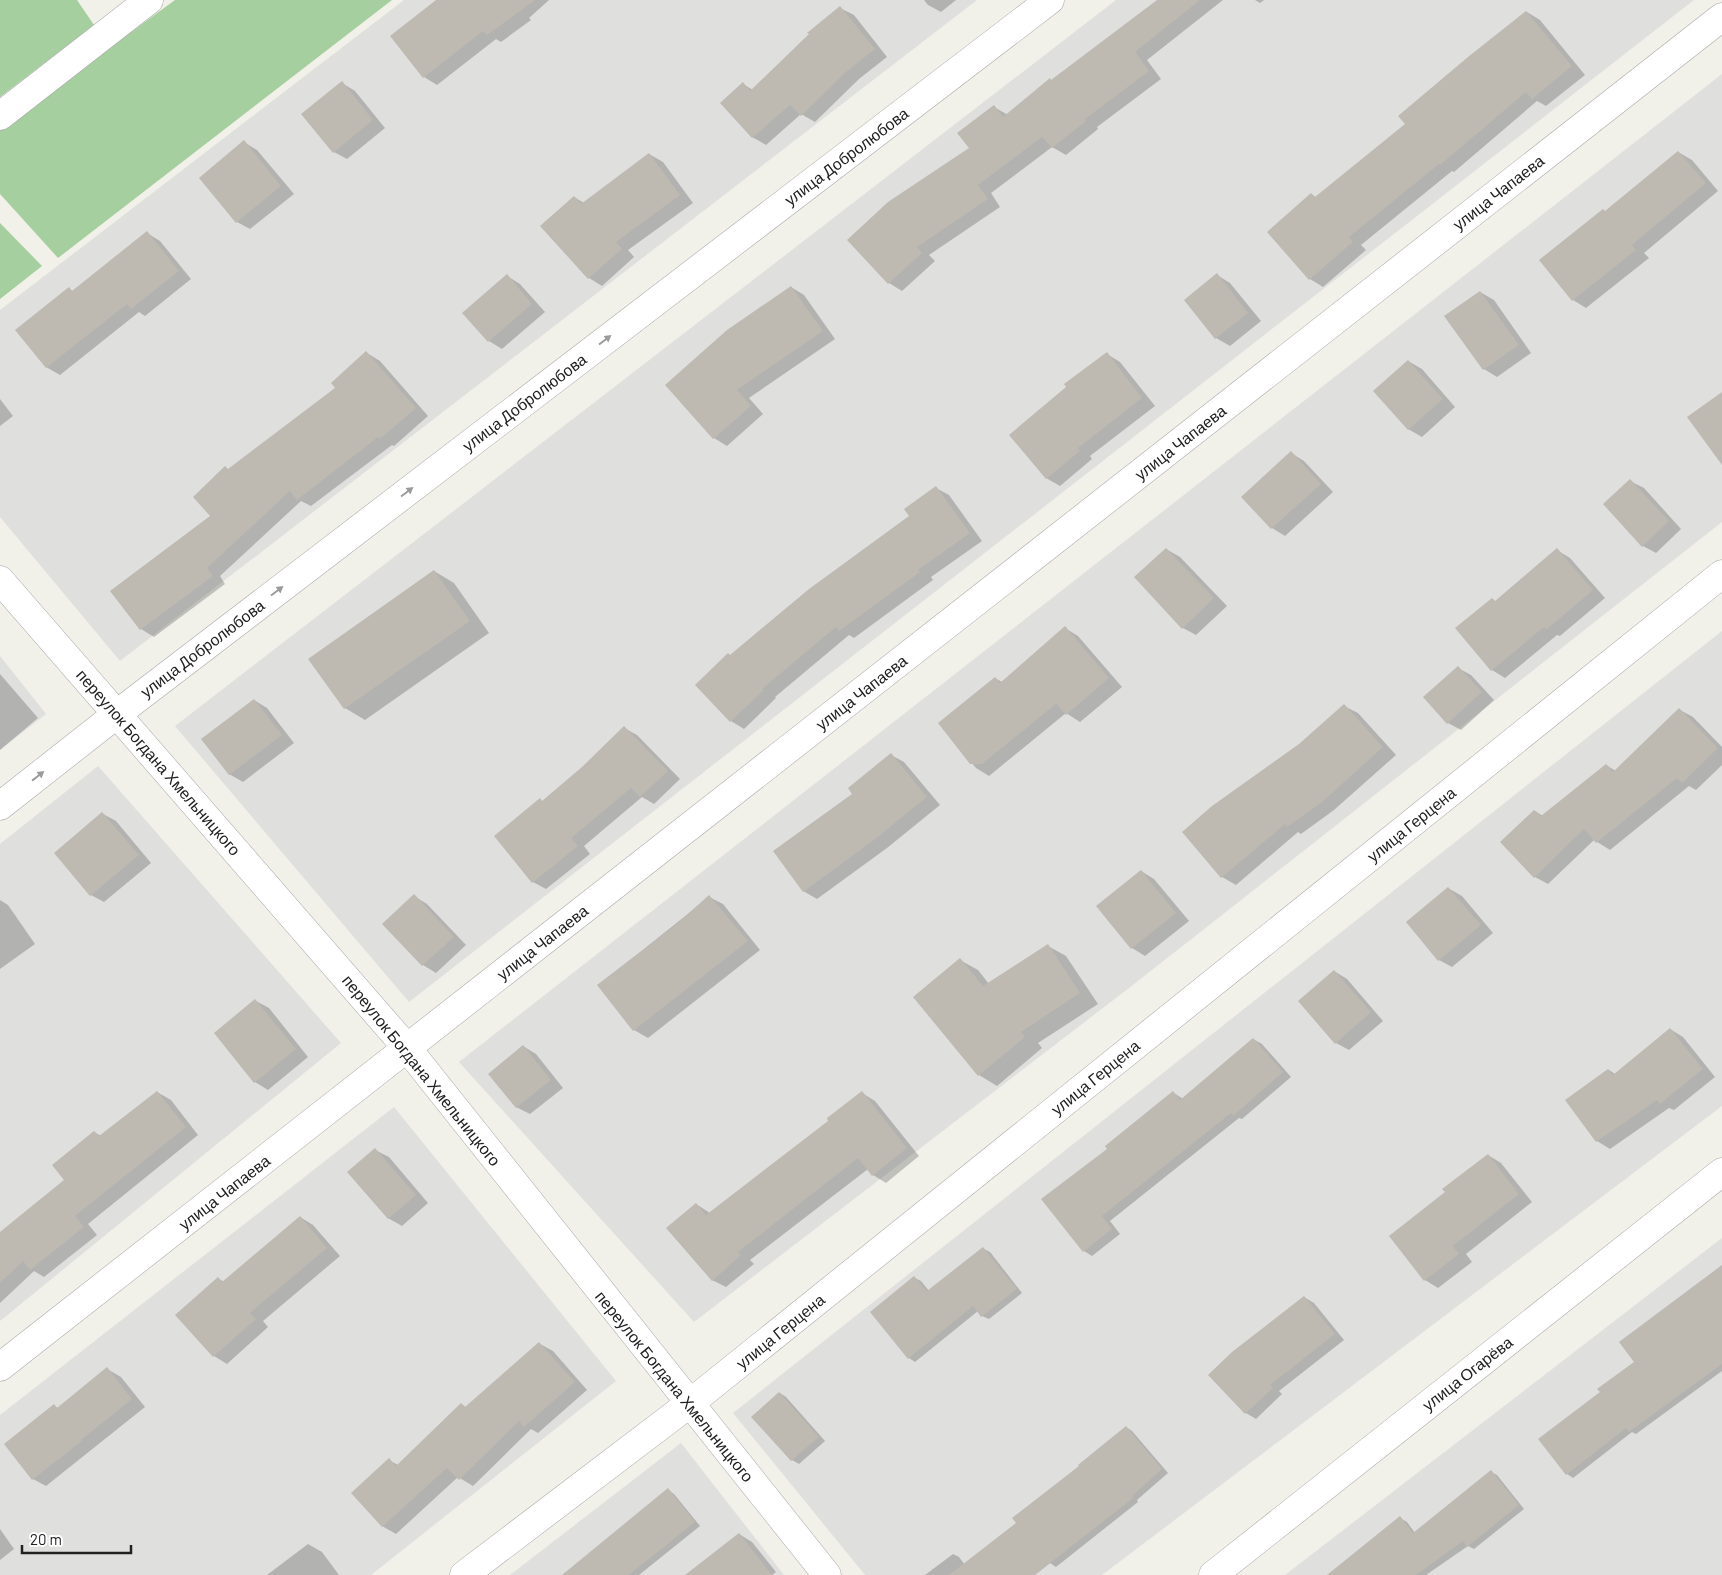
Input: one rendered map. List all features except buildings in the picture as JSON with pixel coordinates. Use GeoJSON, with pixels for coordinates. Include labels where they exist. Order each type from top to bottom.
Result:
{"type":"FeatureCollection","features":[{"type":"Feature","properties":{"kind":"street"},"geometry":{"type":"LineString","coordinates":[[0,116],[150,0]]}},
{"type":"Feature","properties":{"kind":"street","name":"улица Добролюбова"},"geometry":{"type":"LineString","coordinates":[[0,806],[116,714],[1050,0]]}},
{"type":"Feature","properties":{"kind":"street","name":"улица Чапаева"},"geometry":{"type":"LineString","coordinates":[[0,1368],[1722,17]]}},
{"type":"Feature","properties":{"kind":"street","name":"улица Герцена"},"geometry":{"type":"LineString","coordinates":[[464,1575],[689,1404],[1722,574]]}},
{"type":"Feature","properties":{"kind":"street","name":"переулок Богдана Хмельницкого"},"geometry":{"type":"LineString","coordinates":[[0,580],[407,1048],[826,1575]]}},
{"type":"Feature","properties":{"kind":"street","name":"улица Огарёва"},"geometry":{"type":"LineString","coordinates":[[1213,1575],[1722,1172]]}},
{"type":"Feature","properties":{"kind":"shaded area"},"geometry":{"type":"Polygon","coordinates":[[[404,0],[977,0],[120,661],[0,517],[0,310],[404,0]]]}},
{"type":"Feature","properties":{"kind":"shaded area"},"geometry":{"type":"Polygon","coordinates":[[[1116,0],[1694,0],[409,1002],[175,726],[1116,0]]]}},
{"type":"Feature","properties":{"kind":"shaded area"},"geometry":{"type":"Polygon","coordinates":[[[1722,74],[1722,522],[1129,988],[694,1322],[459,1062],[1722,74]]]}},
{"type":"Feature","properties":{"kind":"shaded area"},"geometry":{"type":"Polygon","coordinates":[[[1722,631],[1722,1106],[1102,1575],[865,1575],[733,1413],[1722,631]]]}},
{"type":"Feature","properties":{"kind":"shaded area"},"geometry":{"type":"Polygon","coordinates":[[[0,656],[46,714],[0,750],[0,656]]]}},
{"type":"Feature","properties":{"kind":"shaded area"},"geometry":{"type":"Polygon","coordinates":[[[98,766],[341,1043],[0,1321],[0,844],[98,766]]]}},
{"type":"Feature","properties":{"kind":"shaded area"},"geometry":{"type":"Polygon","coordinates":[[[394,1107],[616,1381],[371,1575],[0,1575],[0,1415],[394,1107]]]}},
{"type":"Feature","properties":{"kind":"shaded area"},"geometry":{"type":"Polygon","coordinates":[[[1722,1238],[1722,1575],[1285,1575],[1722,1238]]]}},
{"type":"Feature","properties":{"kind":"shaded area"},"geometry":{"type":"Polygon","coordinates":[[[681,1443],[784,1575],[510,1575],[681,1443]]]}},
{"type":"Feature","properties":{"kind":"green space"},"geometry":{"type":"Polygon","coordinates":[[[0,0],[77,0],[94,25],[0,97],[0,0]]]}},
{"type":"Feature","properties":{"kind":"green space"},"geometry":{"type":"Polygon","coordinates":[[[175,0],[392,0],[58,258],[0,194],[0,128],[175,0]]]}},
{"type":"Feature","properties":{"kind":"green space"},"geometry":{"type":"Polygon","coordinates":[[[0,223],[42,266],[0,299],[0,223]]]}}]}
